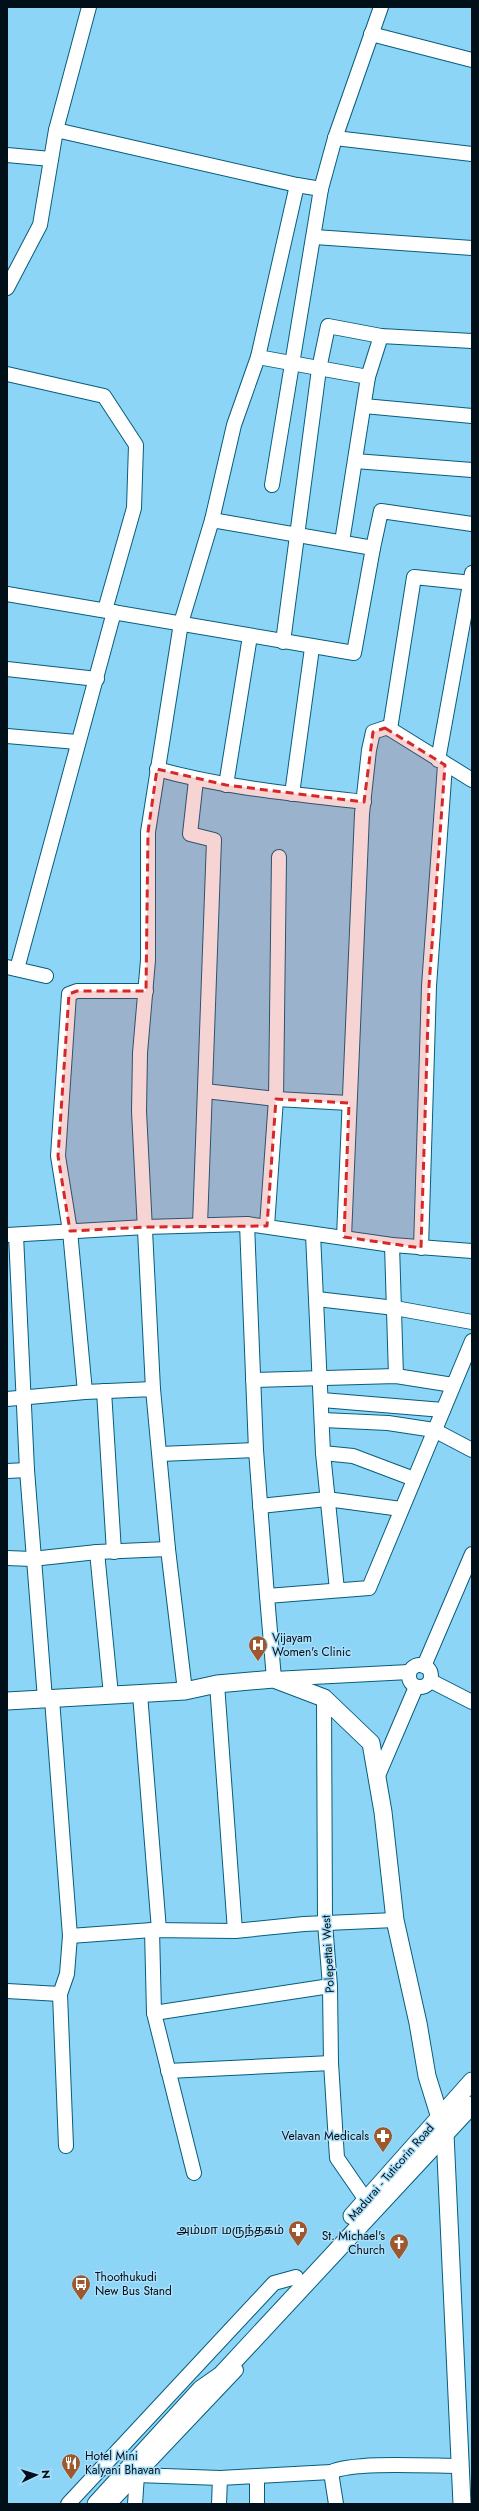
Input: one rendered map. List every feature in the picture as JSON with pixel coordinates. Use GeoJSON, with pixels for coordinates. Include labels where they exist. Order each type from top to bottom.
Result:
{"type":"FeatureCollection","features":[{"type":"Feature","properties":{"kind":"main road"},"geometry":{"type":"LineString","coordinates":[[7,1701],[185,1691],[217,1684],[274,1679],[324,1698],[371,1743],[377,1778],[395,1920],[418,2023],[427,2076],[445,2134],[462,2504]]}},
{"type":"Feature","properties":{"kind":"main road","name":"Madurai - Tuticorin Road"},"geometry":{"type":"LineString","coordinates":[[201,2389],[213,2366],[366,2200],[439,2116],[472,2081]]}},
{"type":"Feature","properties":{"kind":"main road","name":"Madurai - Tuticorin Road"},"geometry":{"type":"LineString","coordinates":[[96,2504],[201,2389],[221,2375],[472,2105]]}},
{"type":"Feature","properties":{"kind":"street"},"geometry":{"type":"LineString","coordinates":[[7,288],[12,269],[40,225],[56,130],[89,7]]}},
{"type":"Feature","properties":{"kind":"street"},"geometry":{"type":"LineString","coordinates":[[272,485],[291,362],[314,237],[321,189],[335,138],[381,7]]}},
{"type":"Feature","properties":{"kind":"street"},"geometry":{"type":"LineString","coordinates":[[371,34],[472,60]]}},
{"type":"Feature","properties":{"kind":"street"},"geometry":{"type":"LineString","coordinates":[[56,130],[297,185],[321,189]]}},
{"type":"Feature","properties":{"kind":"street"},"geometry":{"type":"LineString","coordinates":[[335,138],[472,154]]}},
{"type":"Feature","properties":{"kind":"street"},"geometry":{"type":"LineString","coordinates":[[7,154],[51,159]]}},
{"type":"Feature","properties":{"kind":"street"},"geometry":{"type":"LineString","coordinates":[[185,1691],[168,1549],[153,1389],[139,1111],[140,1053],[146,991],[148,832],[181,623],[212,520],[234,425],[258,357],[297,185]]}},
{"type":"Feature","properties":{"kind":"street"},"geometry":{"type":"LineString","coordinates":[[314,237],[472,248]]}},
{"type":"Feature","properties":{"kind":"street"},"geometry":{"type":"LineString","coordinates":[[283,642],[319,369],[328,326],[381,336],[472,341]]}},
{"type":"Feature","properties":{"kind":"street"},"geometry":{"type":"LineString","coordinates":[[342,542],[368,377],[381,336]]}},
{"type":"Feature","properties":{"kind":"street"},"geometry":{"type":"LineString","coordinates":[[258,357],[368,377]]}},
{"type":"Feature","properties":{"kind":"street"},"geometry":{"type":"LineString","coordinates":[[7,374],[104,396],[136,445],[134,508],[110,611],[97,679],[77,742],[12,968],[46,976]]}},
{"type":"Feature","properties":{"kind":"street"},"geometry":{"type":"LineString","coordinates":[[364,406],[472,416]]}},
{"type":"Feature","properties":{"kind":"street"},"geometry":{"type":"LineString","coordinates":[[355,461],[472,470]]}},
{"type":"Feature","properties":{"kind":"street"},"geometry":{"type":"LineString","coordinates":[[7,594],[181,623],[312,648],[354,653],[381,511],[472,524]]}},
{"type":"Feature","properties":{"kind":"street"},"geometry":{"type":"LineString","coordinates":[[212,520],[373,548]]}},
{"type":"Feature","properties":{"kind":"street"},"geometry":{"type":"LineString","coordinates":[[390,729],[414,577],[471,580],[441,763],[428,994],[420,1248]]}},
{"type":"Feature","properties":{"kind":"street"},"geometry":{"type":"LineString","coordinates":[[226,785],[250,636]]}},
{"type":"Feature","properties":{"kind":"street"},"geometry":{"type":"LineString","coordinates":[[292,794],[312,648]]}},
{"type":"Feature","properties":{"kind":"street"},"geometry":{"type":"LineString","coordinates":[[7,669],[97,679]]}},
{"type":"Feature","properties":{"kind":"street"},"geometry":{"type":"LineString","coordinates":[[344,1237],[364,802],[367,764],[373,732],[385,728],[390,729],[441,763],[472,780]]}},
{"type":"Feature","properties":{"kind":"street"},"geometry":{"type":"LineString","coordinates":[[7,737],[77,742]]}},
{"type":"Feature","properties":{"kind":"street"},"geometry":{"type":"LineString","coordinates":[[157,769],[196,780],[226,785],[364,802]]}},
{"type":"Feature","properties":{"kind":"street"},"geometry":{"type":"LineString","coordinates":[[196,780],[190,834],[214,840],[200,1225]]}},
{"type":"Feature","properties":{"kind":"street"},"geometry":{"type":"LineString","coordinates":[[267,1226],[276,1099],[279,857]]}},
{"type":"Feature","properties":{"kind":"street"},"geometry":{"type":"LineString","coordinates":[[85,1392],[70,1231],[58,1156],[69,994],[77,991],[146,991]]}},
{"type":"Feature","properties":{"kind":"street"},"geometry":{"type":"LineString","coordinates":[[205,1091],[276,1099],[349,1103]]}},
{"type":"Feature","properties":{"kind":"street"},"geometry":{"type":"LineString","coordinates":[[66,2146],[60,1994],[66,1974],[70,1936],[49,1699],[32,1559],[26,1470],[24,1397],[11,1235],[146,1227],[246,1224],[392,1245],[472,1251]]}},
{"type":"Feature","properties":{"kind":"street"},"geometry":{"type":"LineString","coordinates":[[246,1224],[256,1450],[274,1679],[409,1672],[416,1666],[424,1666],[431,1672],[431,1681],[425,1687],[416,1687],[409,1681],[409,1672]]}},
{"type":"Feature","properties":{"kind":"street"},"geometry":{"type":"LineString","coordinates":[[313,1234],[323,1420],[323,1453],[337,1590]]}},
{"type":"Feature","properties":{"kind":"street"},"geometry":{"type":"LineString","coordinates":[[392,1245],[396,1376]]}},
{"type":"Feature","properties":{"kind":"street"},"geometry":{"type":"LineString","coordinates":[[317,1299],[395,1308],[472,1322]]}},
{"type":"Feature","properties":{"kind":"street"},"geometry":{"type":"LineString","coordinates":[[267,1596],[369,1588],[472,1341]]}},
{"type":"Feature","properties":{"kind":"street"},"geometry":{"type":"LineString","coordinates":[[253,1380],[396,1376],[453,1385]]}},
{"type":"Feature","properties":{"kind":"street"},"geometry":{"type":"LineString","coordinates":[[7,1399],[85,1392],[153,1389]]}},
{"type":"Feature","properties":{"kind":"street"},"geometry":{"type":"LineString","coordinates":[[104,1391],[114,1552]]}},
{"type":"Feature","properties":{"kind":"street"},"geometry":{"type":"LineString","coordinates":[[322,1400],[443,1410]]}},
{"type":"Feature","properties":{"kind":"street"},"geometry":{"type":"LineString","coordinates":[[323,1420],[388,1423],[434,1430],[472,1450]]}},
{"type":"Feature","properties":{"kind":"street"},"geometry":{"type":"LineString","coordinates":[[160,1454],[256,1450]]}},
{"type":"Feature","properties":{"kind":"street"},"geometry":{"type":"LineString","coordinates":[[323,1453],[353,1456],[414,1479]]}},
{"type":"Feature","properties":{"kind":"street"},"geometry":{"type":"LineString","coordinates":[[7,1471],[26,1470]]}},
{"type":"Feature","properties":{"kind":"street"},"geometry":{"type":"LineString","coordinates":[[260,1506],[327,1499],[401,1509]]}},
{"type":"Feature","properties":{"kind":"street"},"geometry":{"type":"LineString","coordinates":[[7,1558],[32,1559],[97,1552],[168,1549]]}},
{"type":"Feature","properties":{"kind":"street"},"geometry":{"type":"LineString","coordinates":[[97,1552],[111,1695]]}},
{"type":"Feature","properties":{"kind":"street"},"geometry":{"type":"LineString","coordinates":[[424,1666],[472,1554]]}},
{"type":"Feature","properties":{"kind":"street"},"geometry":{"type":"LineString","coordinates":[[431,1681],[472,1702]]}},
{"type":"Feature","properties":{"kind":"street"},"geometry":{"type":"LineString","coordinates":[[217,1684],[235,1931]]}},
{"type":"Feature","properties":{"kind":"street"},"geometry":{"type":"LineString","coordinates":[[377,1778],[416,1687]]}},
{"type":"Feature","properties":{"kind":"street"},"geometry":{"type":"LineString","coordinates":[[140,1694],[155,1930],[154,2013],[194,2173]]}},
{"type":"Feature","properties":{"kind":"street","name":"Polepettai West"},"geometry":{"type":"LineString","coordinates":[[324,1698],[325,1923],[330,1986],[331,2063],[337,2158],[366,2200]]}},
{"type":"Feature","properties":{"kind":"street"},"geometry":{"type":"LineString","coordinates":[[70,1936],[155,1930],[235,1931],[325,1923],[395,1920]]}},
{"type":"Feature","properties":{"kind":"street"},"geometry":{"type":"LineString","coordinates":[[154,2013],[330,1986]]}},
{"type":"Feature","properties":{"kind":"street"},"geometry":{"type":"LineString","coordinates":[[7,1991],[60,1994]]}},
{"type":"Feature","properties":{"kind":"street"},"geometry":{"type":"LineString","coordinates":[[168,2071],[331,2063]]}},
{"type":"Feature","properties":{"kind":"street"},"geometry":{"type":"LineString","coordinates":[[68,2504],[274,2283],[296,2277]]}},
{"type":"Feature","properties":{"kind":"street"},"geometry":{"type":"LineString","coordinates":[[109,2504],[272,2333],[280,2311]]}},
{"type":"Feature","properties":{"kind":"street"},"geometry":{"type":"LineString","coordinates":[[137,2475],[220,2478],[331,2472],[337,2469],[367,2466],[460,2466]]}},
{"type":"Feature","properties":{"kind":"street"},"geometry":{"type":"LineString","coordinates":[[331,2472],[336,2504]]}},
{"type":"Feature","properties":{"kind":"street"},"geometry":{"type":"LineString","coordinates":[[136,2504],[137,2475]]}},
{"type":"Feature","properties":{"kind":"street"},"geometry":{"type":"LineString","coordinates":[[257,2476],[257,2504]]}},
{"type":"Feature","properties":{"kind":"street"},"geometry":{"type":"LineString","coordinates":[[219,2504],[220,2478]]}},
{"type":"Feature","properties":{"kind":"highlighted area"},"geometry":{"type":"Polygon","coordinates":[[[385,728],[445,765],[429,986],[421,1248],[344,1237],[349,1103],[276,1099],[267,1226],[146,1227],[70,1231],[58,1156],[69,994],[77,991],[146,991],[148,832],[157,769],[226,785],[364,802],[373,732],[385,728]]]}},
{"type":"Feature","properties":{"kind":"place","name":"Vijayam Women's Clinic"},"geometry":{"type":"Point","coordinates":[258,1662]}},
{"type":"Feature","properties":{"kind":"place","name":"Velavan Medicals"},"geometry":{"type":"Point","coordinates":[383,2153]}},
{"type":"Feature","properties":{"kind":"place","name":"அம்மா மருந்தகம்"},"geometry":{"type":"Point","coordinates":[298,2247]}},
{"type":"Feature","properties":{"kind":"place","name":"St. Michael's Church"},"geometry":{"type":"Point","coordinates":[399,2260]}},
{"type":"Feature","properties":{"kind":"place","name":"Thoothukudi New Bus Stand"},"geometry":{"type":"Point","coordinates":[81,2301]}},
{"type":"Feature","properties":{"kind":"place","name":"Hotel Mini Kalyani Bhavan"},"geometry":{"type":"Point","coordinates":[71,2480]}}]}
